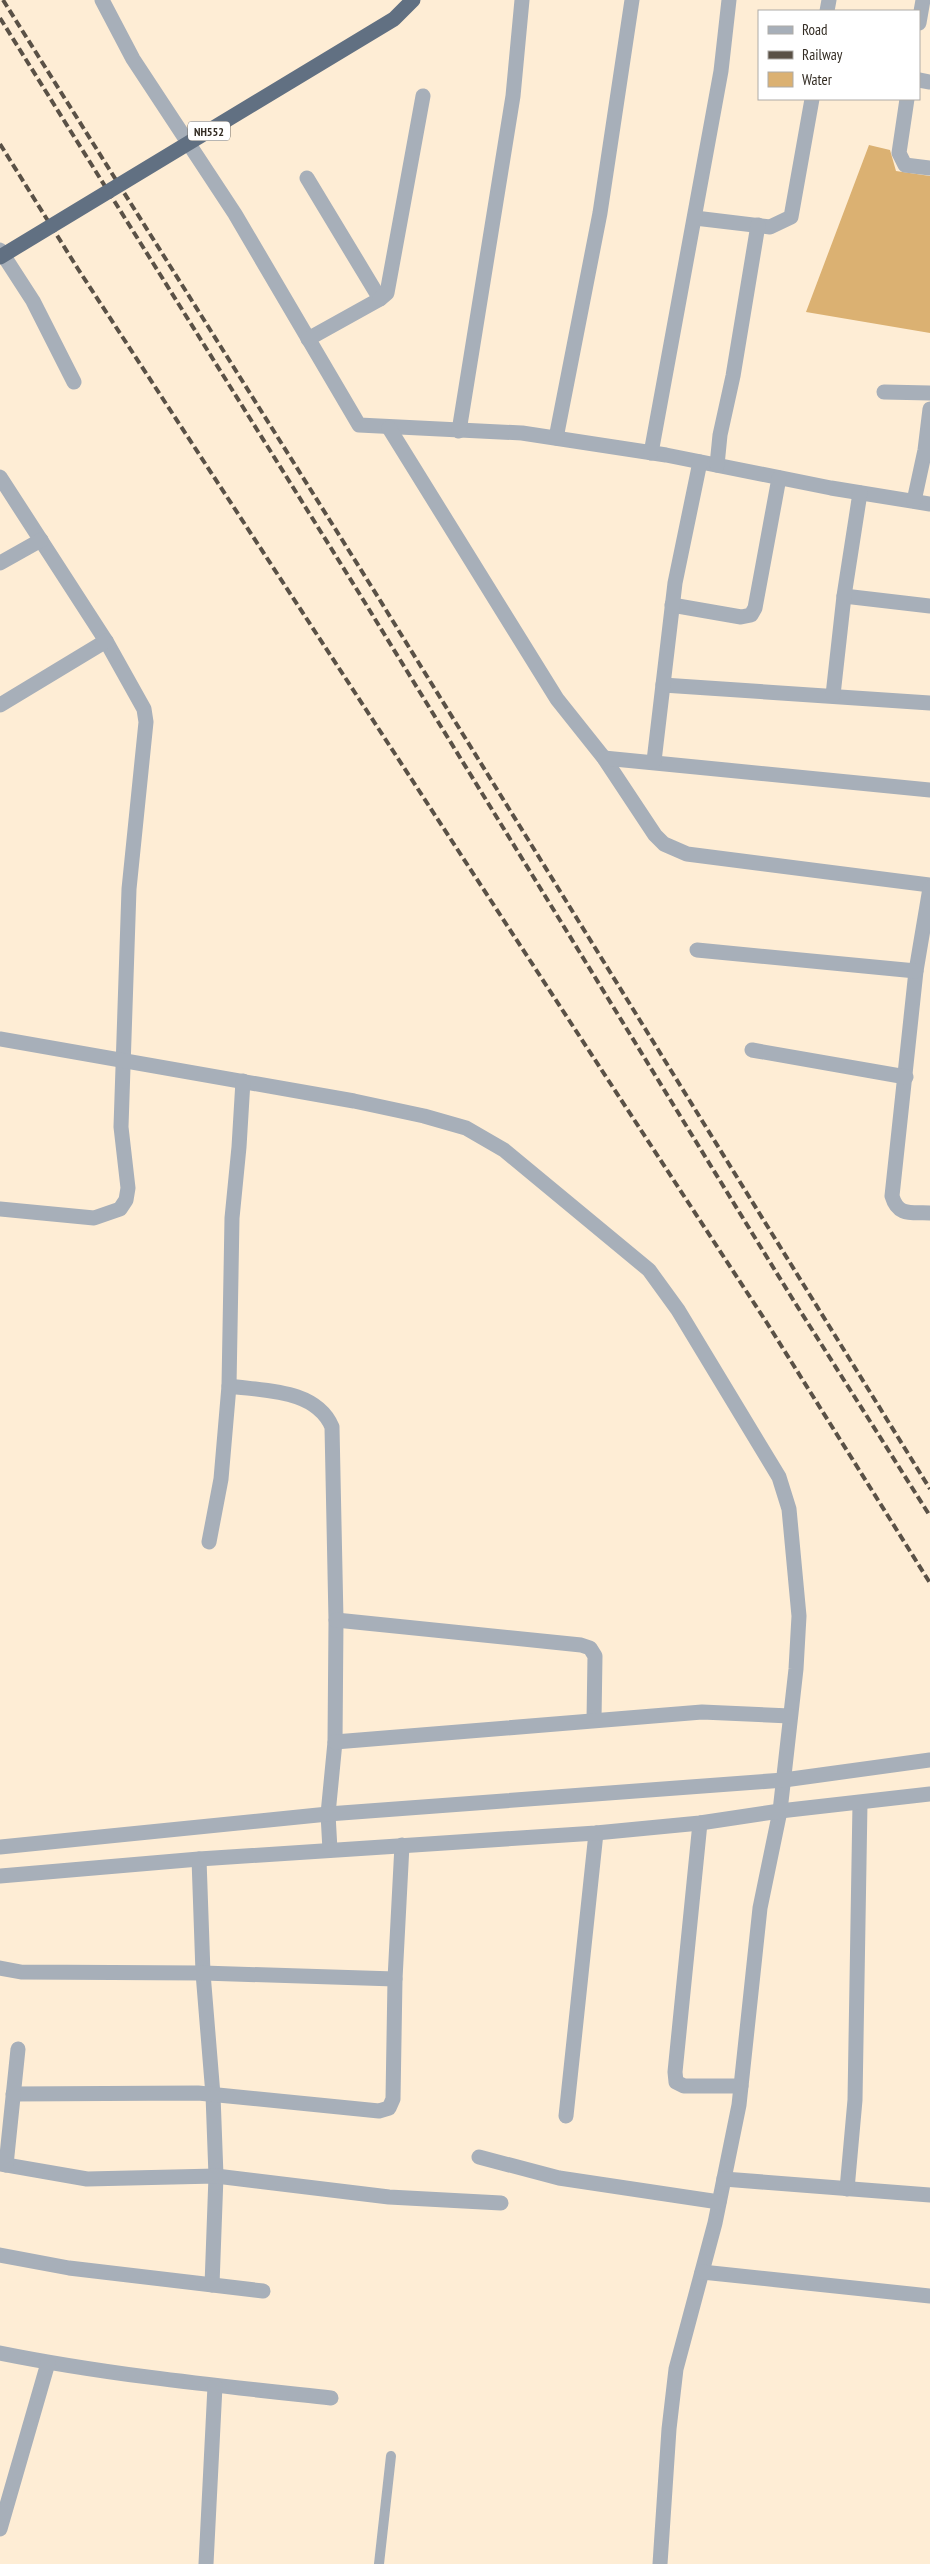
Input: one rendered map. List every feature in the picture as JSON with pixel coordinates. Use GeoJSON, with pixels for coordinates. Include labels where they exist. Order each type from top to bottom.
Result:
{"type":"FeatureCollection","features":[{"type":"Feature","properties":{"kind":"highway","name":"NH552"},"geometry":{"type":"LineString","coordinates":[[0,257],[394,19],[413,0]]}},
{"type":"Feature","properties":{"kind":"street"},"geometry":{"type":"LineString","coordinates":[[102,0],[133,60],[234,214],[359,425],[389,428],[522,433],[651,453],[860,493],[930,504]]}},
{"type":"Feature","properties":{"kind":"street"},"geometry":{"type":"LineString","coordinates":[[459,430],[514,96],[522,0]]}},
{"type":"Feature","properties":{"kind":"street"},"geometry":{"type":"LineString","coordinates":[[556,438],[600,213],[632,0]]}},
{"type":"Feature","properties":{"kind":"street"},"geometry":{"type":"LineString","coordinates":[[651,453],[721,71],[729,0]]}},
{"type":"Feature","properties":{"kind":"street"},"geometry":{"type":"LineString","coordinates":[[920,17],[923,0]]}},
{"type":"Feature","properties":{"kind":"street"},"geometry":{"type":"LineString","coordinates":[[308,339],[387,294],[423,96]]}},
{"type":"Feature","properties":{"kind":"street"},"geometry":{"type":"LineString","coordinates":[[695,218],[770,227],[791,217],[812,100]]}},
{"type":"Feature","properties":{"kind":"street"},"geometry":{"type":"LineString","coordinates":[[907,100],[899,152],[905,165],[930,168]]}},
{"type":"Feature","properties":{"kind":"street"},"geometry":{"type":"LineString","coordinates":[[307,178],[380,298]]}},
{"type":"Feature","properties":{"kind":"street"},"geometry":{"type":"LineString","coordinates":[[717,465],[720,435],[733,376],[758,225]]}},
{"type":"Feature","properties":{"kind":"street"},"geometry":{"type":"LineString","coordinates":[[0,250],[33,301],[74,382]]}},
{"type":"Feature","properties":{"kind":"street"},"geometry":{"type":"LineString","coordinates":[[884,392],[930,394]]}},
{"type":"Feature","properties":{"kind":"street"},"geometry":{"type":"LineString","coordinates":[[914,501],[925,450],[930,409]]}},
{"type":"Feature","properties":{"kind":"street"},"geometry":{"type":"LineString","coordinates":[[389,428],[557,699],[604,758],[655,835],[664,844],[687,854],[930,887],[916,971],[892,1196],[895,1207],[902,1212],[930,1213]]}},
{"type":"Feature","properties":{"kind":"street"},"geometry":{"type":"LineString","coordinates":[[654,761],[672,605],[700,462]]}},
{"type":"Feature","properties":{"kind":"street"},"geometry":{"type":"LineString","coordinates":[[0,477],[106,642],[144,709],[146,722],[129,889],[125,1062],[121,1126],[128,1188],[126,1200],[120,1209],[94,1218],[0,1209]]}},
{"type":"Feature","properties":{"kind":"street"},"geometry":{"type":"LineString","coordinates":[[672,605],[740,617],[751,615],[755,608],[779,478]]}},
{"type":"Feature","properties":{"kind":"street"},"geometry":{"type":"LineString","coordinates":[[833,695],[844,596],[860,493]]}},
{"type":"Feature","properties":{"kind":"street"},"geometry":{"type":"LineString","coordinates":[[0,563],[41,540]]}},
{"type":"Feature","properties":{"kind":"street"},"geometry":{"type":"LineString","coordinates":[[844,596],[930,606]]}},
{"type":"Feature","properties":{"kind":"street"},"geometry":{"type":"LineString","coordinates":[[0,705],[106,642]]}},
{"type":"Feature","properties":{"kind":"street"},"geometry":{"type":"LineString","coordinates":[[663,684],[930,703]]}},
{"type":"Feature","properties":{"kind":"street"},"geometry":{"type":"LineString","coordinates":[[604,758],[654,761],[930,790]]}},
{"type":"Feature","properties":{"kind":"street"},"geometry":{"type":"LineString","coordinates":[[697,950],[916,971]]}},
{"type":"Feature","properties":{"kind":"street"},"geometry":{"type":"LineString","coordinates":[[0,1039],[363,1103],[466,1128],[504,1150],[649,1270],[678,1310],[779,1477],[789,1509],[799,1616],[784,1780],[780,1812],[760,1908],[740,2086],[724,2179],[676,2369],[669,2429],[660,2564]]}},
{"type":"Feature","properties":{"kind":"street"},"geometry":{"type":"LineString","coordinates":[[752,1050],[906,1076]]}},
{"type":"Feature","properties":{"kind":"street"},"geometry":{"type":"LineString","coordinates":[[210,1542],[221,1479],[229,1386],[232,1218],[239,1147],[242,1081]]}},
{"type":"Feature","properties":{"kind":"street"},"geometry":{"type":"LineString","coordinates":[[229,1386],[289,1395],[308,1400],[328,1417],[334,1438],[335,1742],[328,1814],[330,1850]]}},
{"type":"Feature","properties":{"kind":"street"},"geometry":{"type":"LineString","coordinates":[[336,1620],[581,1645],[590,1648],[595,1656],[594,1720]]}},
{"type":"Feature","properties":{"kind":"street"},"geometry":{"type":"LineString","coordinates":[[335,1742],[702,1712],[790,1716]]}},
{"type":"Feature","properties":{"kind":"street"},"geometry":{"type":"LineString","coordinates":[[0,1847],[328,1814],[784,1780],[930,1760]]}},
{"type":"Feature","properties":{"kind":"street"},"geometry":{"type":"LineString","coordinates":[[0,1876],[200,1859],[596,1833],[700,1824],[780,1812],[930,1794]]}},
{"type":"Feature","properties":{"kind":"street"},"geometry":{"type":"LineString","coordinates":[[847,2189],[854,2100],[860,1803]]}},
{"type":"Feature","properties":{"kind":"street"},"geometry":{"type":"LineString","coordinates":[[700,1824],[675,2072],[676,2082],[684,2086],[740,2086]]}},
{"type":"Feature","properties":{"kind":"street"},"geometry":{"type":"LineString","coordinates":[[566,2116],[596,1833]]}},
{"type":"Feature","properties":{"kind":"street"},"geometry":{"type":"LineString","coordinates":[[13,2094],[213,2095],[379,2111],[389,2108],[393,2099],[395,1979],[402,1845]]}},
{"type":"Feature","properties":{"kind":"street"},"geometry":{"type":"LineString","coordinates":[[200,1859],[204,1973],[213,2095],[216,2176],[212,2285]]}},
{"type":"Feature","properties":{"kind":"street"},"geometry":{"type":"LineString","coordinates":[[0,1968],[21,1972],[204,1973],[395,1979]]}},
{"type":"Feature","properties":{"kind":"street"},"geometry":{"type":"LineString","coordinates":[[18,2049],[3,2164],[87,2179],[216,2176],[389,2198],[501,2202]]}},
{"type":"Feature","properties":{"kind":"street"},"geometry":{"type":"LineString","coordinates":[[479,2157],[559,2178],[719,2202]]}},
{"type":"Feature","properties":{"kind":"street"},"geometry":{"type":"LineString","coordinates":[[724,2179],[930,2195]]}},
{"type":"Feature","properties":{"kind":"street"},"geometry":{"type":"LineString","coordinates":[[0,2255],[69,2268],[263,2291]]}},
{"type":"Feature","properties":{"kind":"street"},"geometry":{"type":"LineString","coordinates":[[702,2272],[930,2296]]}},
{"type":"Feature","properties":{"kind":"street"},"geometry":{"type":"LineString","coordinates":[[0,2353],[48,2363],[215,2386],[331,2398]]}},
{"type":"Feature","properties":{"kind":"street"},"geometry":{"type":"LineString","coordinates":[[0,2529],[48,2363]]}},
{"type":"Feature","properties":{"kind":"street"},"geometry":{"type":"LineString","coordinates":[[206,2564],[215,2386]]}},
{"type":"Feature","properties":{"kind":"lane"},"geometry":{"type":"LineString","coordinates":[[379,2564],[391,2456]]}},
{"type":"Feature","properties":{"kind":"water"},"geometry":{"type":"Polygon","coordinates":[[[869,145],[890,150],[896,171],[930,176],[930,333],[806,312],[869,145]]]}},
{"type":"Feature","properties":{"kind":"railway"},"geometry":{"type":"LineString","coordinates":[[3,0],[373,589],[930,1489]]}},
{"type":"Feature","properties":{"kind":"railway"},"geometry":{"type":"LineString","coordinates":[[0,18],[359,593],[792,1298],[930,1516]]}},
{"type":"Feature","properties":{"kind":"railway"},"geometry":{"type":"LineString","coordinates":[[0,144],[78,269],[767,1323],[930,1583]]}}]}
